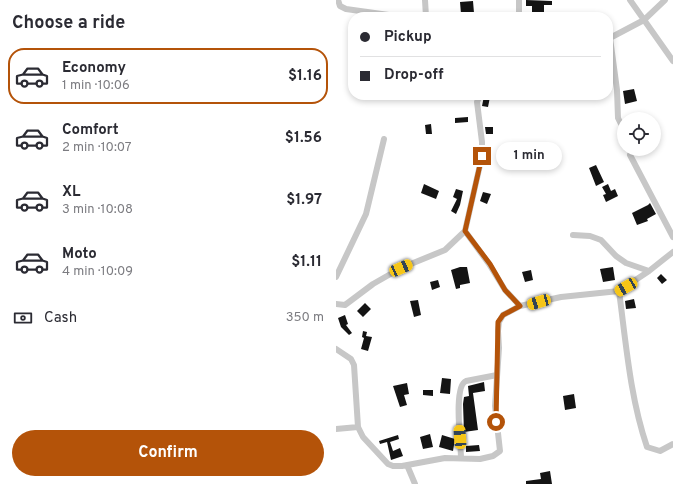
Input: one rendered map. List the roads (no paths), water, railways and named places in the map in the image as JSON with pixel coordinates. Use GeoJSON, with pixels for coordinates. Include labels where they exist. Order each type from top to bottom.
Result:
{"type":"FeatureCollection","features":[{"type":"Feature","properties":{"kind":"street"},"geometry":{"type":"LineString","coordinates":[[338,0],[340,6],[346,9],[367,12]]}},
{"type":"Feature","properties":{"kind":"street"},"geometry":{"type":"LineString","coordinates":[[425,0],[426,12]]}},
{"type":"Feature","properties":{"kind":"street"},"geometry":{"type":"LineString","coordinates":[[519,0],[519,12]]}},
{"type":"Feature","properties":{"kind":"street"},"geometry":{"type":"LineString","coordinates":[[630,0],[673,61]]}},
{"type":"Feature","properties":{"kind":"street"},"geometry":{"type":"LineString","coordinates":[[613,36],[644,20],[665,0]]}},
{"type":"Feature","properties":{"kind":"street"},"geometry":{"type":"LineString","coordinates":[[613,64],[617,90],[618,112]]}},
{"type":"Feature","properties":{"kind":"street"},"geometry":{"type":"LineString","coordinates":[[336,304],[345,305],[374,284],[401,268],[445,250],[465,231],[482,156],[479,100]]}},
{"type":"Feature","properties":{"kind":"street"},"geometry":{"type":"LineString","coordinates":[[336,278],[366,214],[384,138]]}},
{"type":"Feature","properties":{"kind":"street"},"geometry":{"type":"LineString","coordinates":[[631,156],[673,237]]}},
{"type":"Feature","properties":{"kind":"street"},"geometry":{"type":"LineString","coordinates":[[465,231],[490,264],[505,290],[520,306]]}},
{"type":"Feature","properties":{"kind":"street"},"geometry":{"type":"LineString","coordinates":[[573,235],[590,236],[601,240],[616,256],[626,263],[649,271]]}},
{"type":"Feature","properties":{"kind":"street"},"geometry":{"type":"LineString","coordinates":[[336,349],[351,359],[354,365],[358,427],[363,437],[388,464],[393,466],[407,465],[445,458],[480,458],[493,456],[500,451],[495,406],[498,322],[503,315],[520,306],[561,297],[619,291],[649,271],[673,252]]}},
{"type":"Feature","properties":{"kind":"street"},"geometry":{"type":"LineString","coordinates":[[619,291],[633,396],[639,423],[647,447],[660,450],[673,444]]}},
{"type":"Feature","properties":{"kind":"street"},"geometry":{"type":"LineString","coordinates":[[461,458],[458,400],[460,387],[463,382],[466,381],[497,375]]}},
{"type":"Feature","properties":{"kind":"street"},"geometry":{"type":"LineString","coordinates":[[336,429],[358,427]]}},
{"type":"Feature","properties":{"kind":"street"},"geometry":{"type":"LineString","coordinates":[[407,465],[415,484]]}}]}
